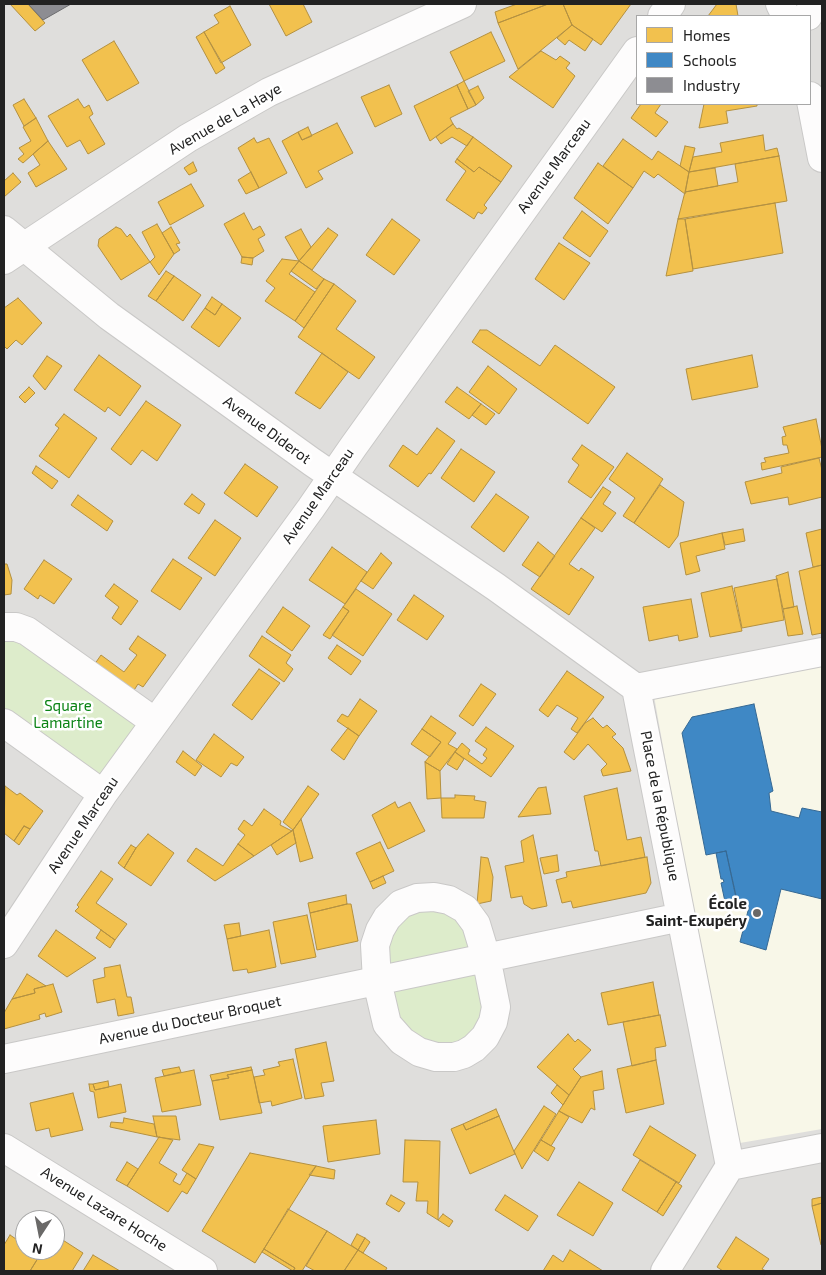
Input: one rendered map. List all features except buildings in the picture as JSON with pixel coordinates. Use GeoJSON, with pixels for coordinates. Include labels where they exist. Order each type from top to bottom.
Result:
{"type":"FeatureCollection","features":[{"type":"Feature","properties":{"kind":"street","name":"Avenue de La Haye"},"geometry":{"type":"LineString","coordinates":[[10,246],[188,138],[260,97],[462,4]]}},
{"type":"Feature","properties":{"kind":"street"},"geometry":{"type":"LineString","coordinates":[[663,15],[671,4]]}},
{"type":"Feature","properties":{"kind":"street","name":"Avenue Marceau"},"geometry":{"type":"LineString","coordinates":[[4,944],[103,794],[311,508],[636,51]]}},
{"type":"Feature","properties":{"kind":"street"},"geometry":{"type":"LineString","coordinates":[[811,101],[822,158]]}},
{"type":"Feature","properties":{"kind":"street","name":"Avenue Diderot"},"geometry":{"type":"LineString","coordinates":[[10,246],[332,476],[496,587],[636,688]]}},
{"type":"Feature","properties":{"kind":"street"},"geometry":{"type":"LineString","coordinates":[[4,627],[16,627],[27,631],[156,722]]}},
{"type":"Feature","properties":{"kind":"street"},"geometry":{"type":"LineString","coordinates":[[636,688],[822,652]]}},
{"type":"Feature","properties":{"kind":"street","name":"Place de la République"},"geometry":{"type":"LineString","coordinates":[[636,688],[730,1166]]}},
{"type":"Feature","properties":{"kind":"street"},"geometry":{"type":"LineString","coordinates":[[4,723],[103,794]]}},
{"type":"Feature","properties":{"kind":"street"},"geometry":{"type":"LineString","coordinates":[[434,897],[449,900],[465,909],[476,924],[486,957],[496,1007],[493,1022],[485,1037],[474,1048],[454,1057],[428,1055],[419,1052],[402,1041],[387,1024],[377,980],[375,945],[380,930],[387,918],[401,904],[417,898],[434,897]]}},
{"type":"Feature","properties":{"kind":"street","name":"Avenue du Docteur Broquet"},"geometry":{"type":"LineString","coordinates":[[4,1059],[681,916]]}},
{"type":"Feature","properties":{"kind":"street","name":"Avenue Lazare Hoche"},"geometry":{"type":"LineString","coordinates":[[4,1148],[203,1271]]}},
{"type":"Feature","properties":{"kind":"street"},"geometry":{"type":"LineString","coordinates":[[665,1271],[730,1166],[822,1148]]}},
{"type":"Feature","properties":{"kind":"shaded area"},"geometry":{"type":"Polygon","coordinates":[[[4,4],[822,4],[822,1271],[4,1271],[4,4]]]}},
{"type":"Feature","properties":{"kind":"shaded area","name":"École Saint-Exupéry"},"geometry":{"type":"Polygon","coordinates":[[[822,655],[822,1129],[734,1144],[654,696],[822,655]]]}},
{"type":"Feature","properties":{"kind":"green space","name":"Square Lamartine"},"geometry":{"type":"Polygon","coordinates":[[[4,627],[155,722],[103,794],[4,723],[4,627]]]}},
{"type":"Feature","properties":{"kind":"green space"},"geometry":{"type":"Polygon","coordinates":[[[401,904],[465,909],[496,1007],[474,1048],[402,1041],[380,930],[401,904]]]}},
{"type":"Feature","properties":{"kind":"place","name":"École Saint-Exupéry"},"geometry":{"type":"Point","coordinates":[757,913]}}]}
